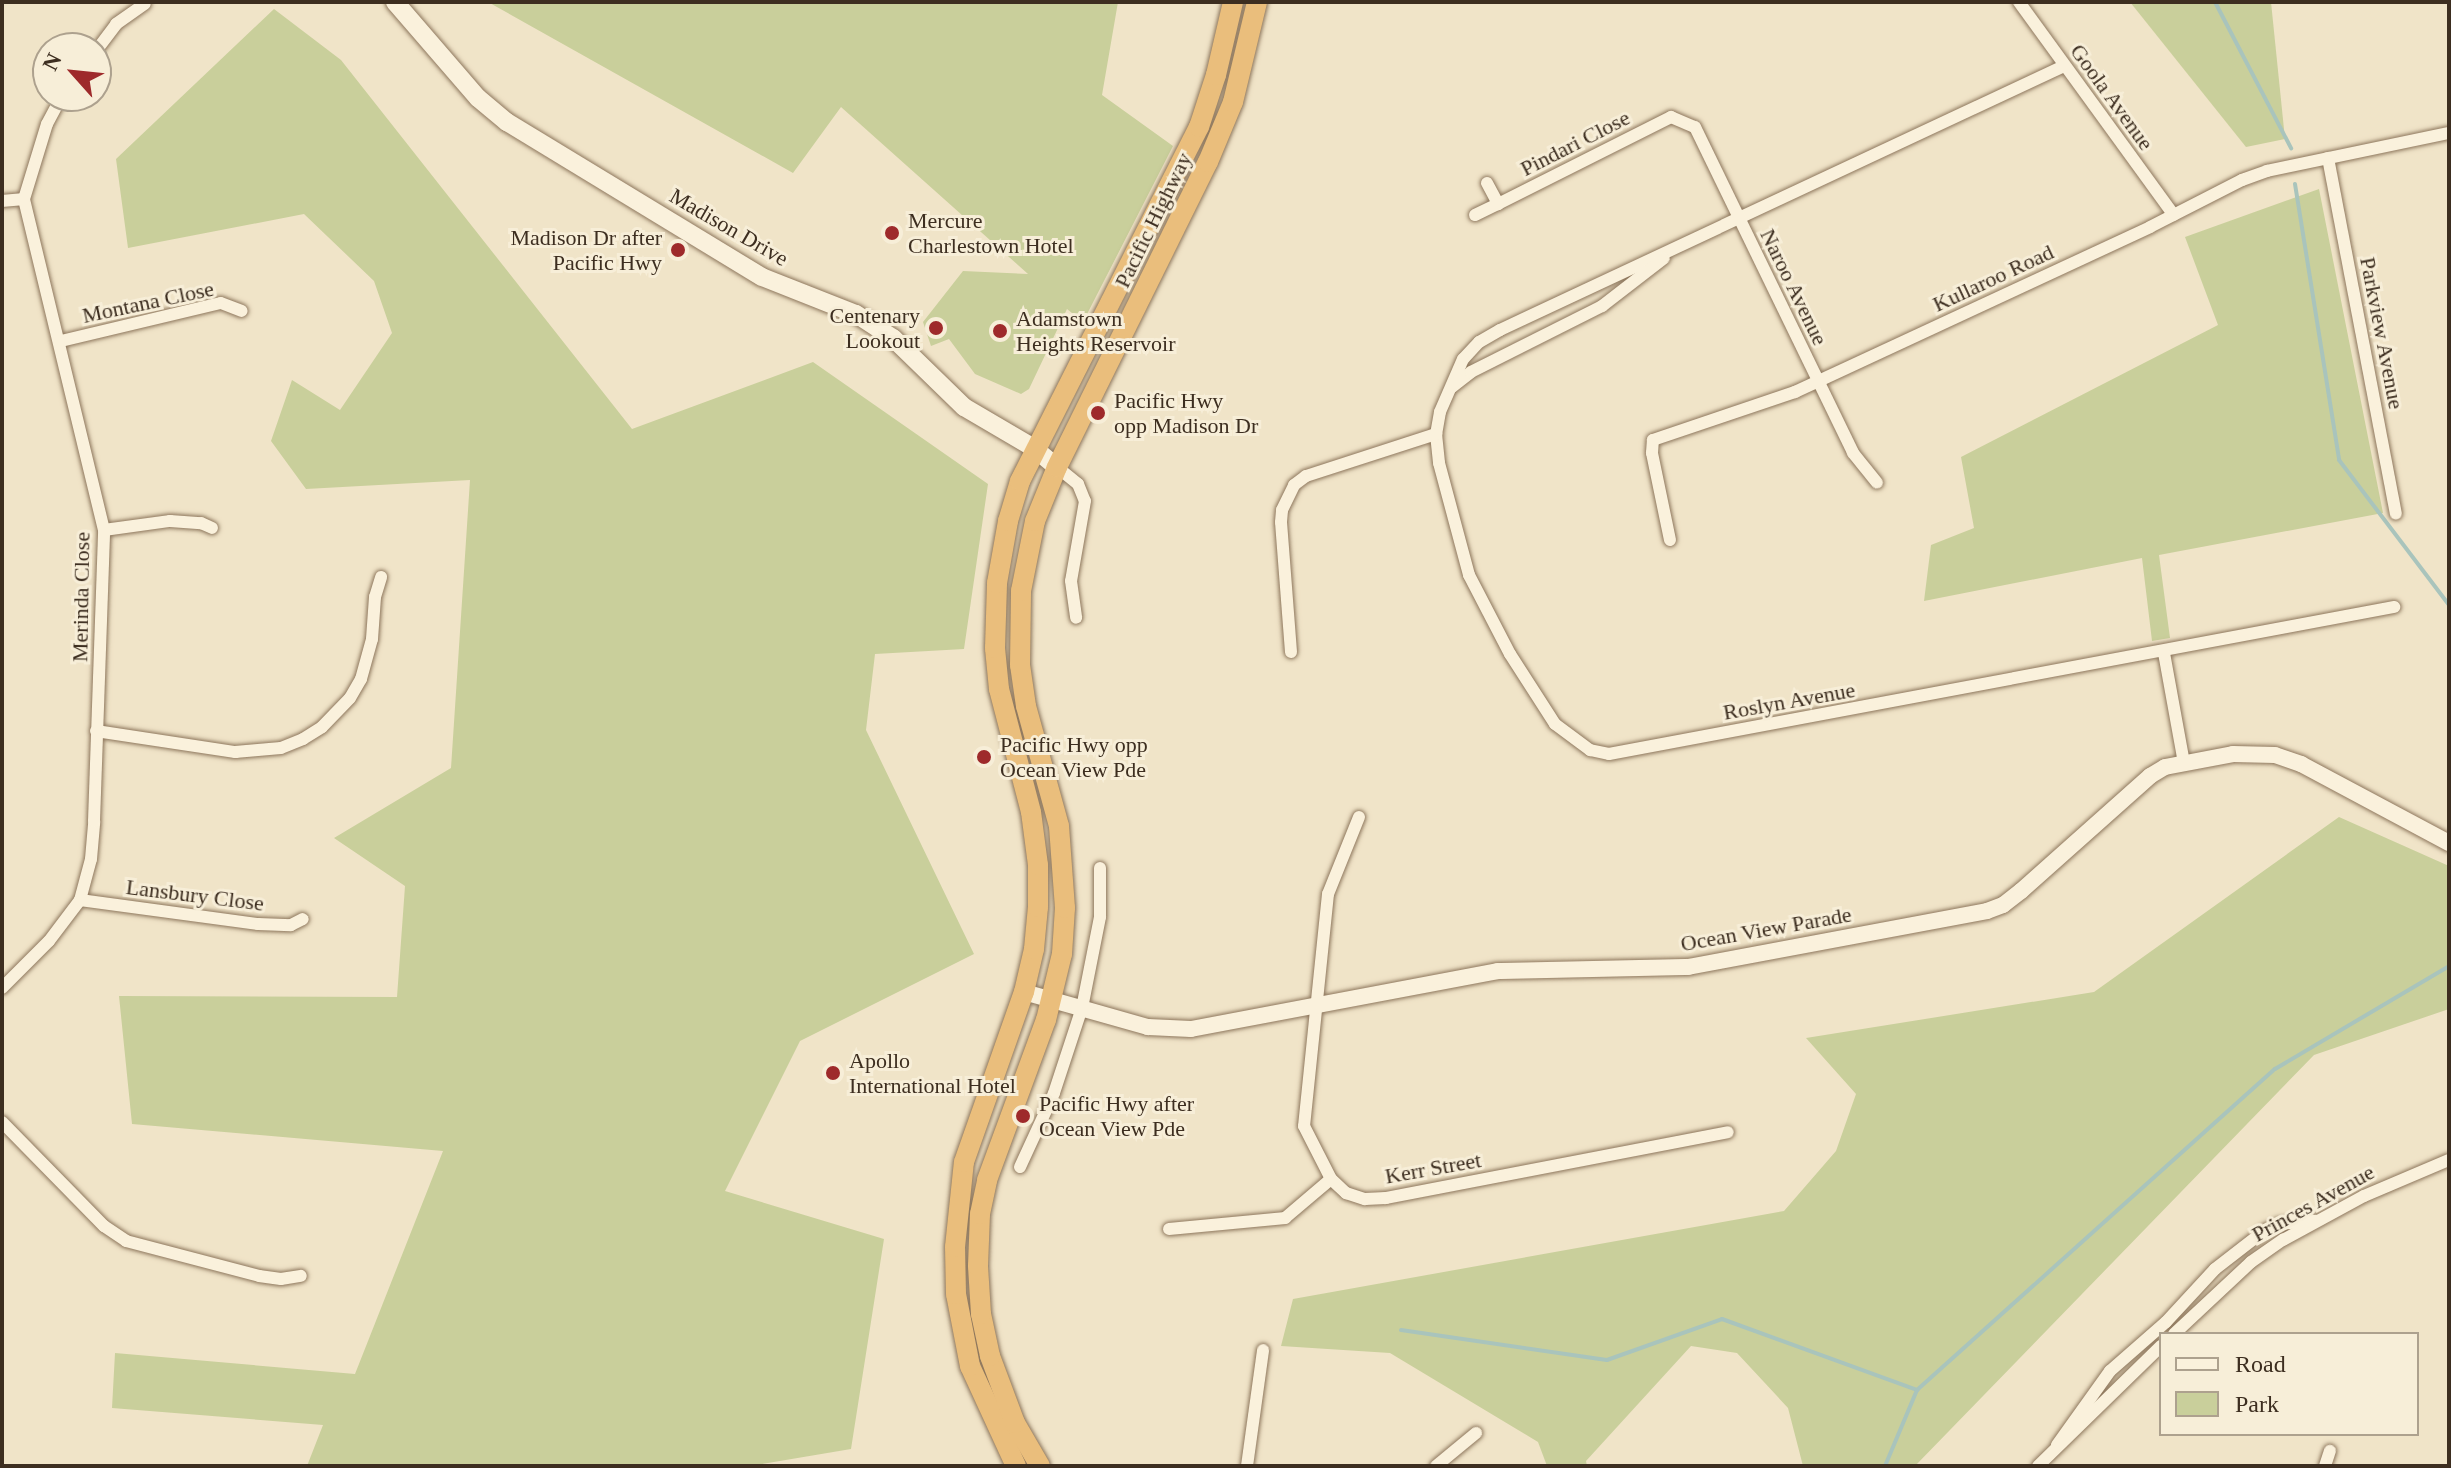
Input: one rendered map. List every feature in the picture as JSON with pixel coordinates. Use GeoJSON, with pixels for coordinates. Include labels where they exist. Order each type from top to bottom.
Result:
{"type":"FeatureCollection","features":[{"type":"Feature","properties":{"kind":"highway","name":"Pacific Highway"},"geometry":{"type":"LineString","coordinates":[[1016,1466],[970,1366],[956,1294],[955,1247],[964,1162],[1024,992],[1034,949],[1038,865],[1031,812],[999,689],[995,616],[1008,521],[1034,448],[1199,127],[1216,75],[1233,2]]}},
{"type":"Feature","properties":{"kind":"highway","name":"Pacific Highway"},"geometry":{"type":"LineString","coordinates":[[1040,1466],[1015,1423],[990,1356],[981,1314],[978,1266],[980,1214],[987,1180],[1052,1000],[1062,954],[1064,869],[1059,826],[1026,706],[1019,628],[1027,556],[1057,467],[1208,162],[1233,102],[1257,2]]}},
{"type":"Feature","properties":{"kind":"main road","name":"Madison Drive"},"geometry":{"type":"LineString","coordinates":[[395,2],[478,98],[507,122],[762,277],[856,314],[893,338],[964,407],[1034,448],[1057,467]]}},
{"type":"Feature","properties":{"kind":"street","name":"Goola Avenue"},"geometry":{"type":"LineString","coordinates":[[2019,2],[2174,215]]}},
{"type":"Feature","properties":{"kind":"street"},"geometry":{"type":"LineString","coordinates":[[110,32],[116,24],[145,4]]}},
{"type":"Feature","properties":{"kind":"street","name":"Roslyn Avenue"},"geometry":{"type":"LineString","coordinates":[[2064,66],[1669,253],[1637,264],[1479,342],[1463,359],[1448,390],[1436,434],[1459,546],[1481,605],[1555,724],[1590,750],[1609,754],[2164,653],[2394,607]]}},
{"type":"Feature","properties":{"kind":"street"},"geometry":{"type":"LineString","coordinates":[[2,201],[24,199],[53,112]]}},
{"type":"Feature","properties":{"kind":"street","name":"Naroo Avenue"},"geometry":{"type":"LineString","coordinates":[[1671,117],[1688,122],[1700,134],[1853,453],[1877,483]]}},
{"type":"Feature","properties":{"kind":"street","name":"Pindari Close"},"geometry":{"type":"LineString","coordinates":[[1475,215],[1671,117]]}},
{"type":"Feature","properties":{"kind":"street","name":"Kullaroo Road"},"geometry":{"type":"LineString","coordinates":[[1670,540],[1654,466],[1653,440],[1818,382],[2242,180],[2328,158],[2449,133]]}},
{"type":"Feature","properties":{"kind":"street","name":"Parkview Avenue"},"geometry":{"type":"LineString","coordinates":[[2328,158],[2396,514]]}},
{"type":"Feature","properties":{"kind":"street"},"geometry":{"type":"LineString","coordinates":[[1487,183],[1498,204]]}},
{"type":"Feature","properties":{"kind":"street","name":"Merinda Close"},"geometry":{"type":"LineString","coordinates":[[2,988],[49,941],[80,900],[91,859],[104,530],[61,341],[24,199]]}},
{"type":"Feature","properties":{"kind":"street","name":"Roslyn Avenue"},"geometry":{"type":"LineString","coordinates":[[1448,390],[1471,372],[1602,306],[1669,253]]}},
{"type":"Feature","properties":{"kind":"street","name":"Montana Close"},"geometry":{"type":"LineString","coordinates":[[61,341],[221,303],[242,311]]}},
{"type":"Feature","properties":{"kind":"street"},"geometry":{"type":"LineString","coordinates":[[1291,652],[1281,522],[1282,510],[1294,485],[1306,476],[1436,434]]}},
{"type":"Feature","properties":{"kind":"street"},"geometry":{"type":"LineString","coordinates":[[1057,467],[1078,484],[1085,501],[1071,581],[1076,618]]}},
{"type":"Feature","properties":{"kind":"street"},"geometry":{"type":"LineString","coordinates":[[104,530],[170,521],[201,523],[212,528]]}},
{"type":"Feature","properties":{"kind":"street"},"geometry":{"type":"LineString","coordinates":[[96,731],[235,752],[281,748],[303,739],[322,727],[350,698],[361,679],[372,639],[375,597],[381,577]]}},
{"type":"Feature","properties":{"kind":"street"},"geometry":{"type":"LineString","coordinates":[[2164,653],[2184,763]]}},
{"type":"Feature","properties":{"kind":"street","name":"Ocean View Parade"},"geometry":{"type":"LineString","coordinates":[[1024,992],[1168,1029],[1191,1029],[1498,971],[1688,967],[1987,911],[2021,891],[2150,776],[2165,767],[2255,752],[2301,764],[2449,843]]}},
{"type":"Feature","properties":{"kind":"street"},"geometry":{"type":"LineString","coordinates":[[1169,1229],[1285,1218],[1331,1179],[1304,1126],[1328,894],[1359,817]]}},
{"type":"Feature","properties":{"kind":"street"},"geometry":{"type":"LineString","coordinates":[[1020,1167],[1054,1093],[1082,1008],[1100,917],[1100,868]]}},
{"type":"Feature","properties":{"kind":"street","name":"Lansbury Close"},"geometry":{"type":"LineString","coordinates":[[80,900],[258,924],[291,925],[303,919]]}},
{"type":"Feature","properties":{"kind":"street"},"geometry":{"type":"LineString","coordinates":[[2,1122],[104,1226],[126,1241],[259,1276],[281,1279],[301,1276]]}},
{"type":"Feature","properties":{"kind":"street","name":"Kerr Street"},"geometry":{"type":"LineString","coordinates":[[1331,1179],[1346,1193],[1365,1199],[1386,1198],[1728,1132]]}},
{"type":"Feature","properties":{"kind":"street","name":"Princes Avenue"},"geometry":{"type":"LineString","coordinates":[[2176,1332],[2251,1262],[2316,1221],[2399,1179],[2449,1160]]}},
{"type":"Feature","properties":{"kind":"street"},"geometry":{"type":"LineString","coordinates":[[2057,1445],[2110,1371],[2159,1330],[2215,1269],[2264,1231],[2279,1224],[2316,1221]]}},
{"type":"Feature","properties":{"kind":"street"},"geometry":{"type":"LineString","coordinates":[[2038,1466],[2159,1348]]}},
{"type":"Feature","properties":{"kind":"street"},"geometry":{"type":"LineString","coordinates":[[1247,1466],[1263,1350]]}},
{"type":"Feature","properties":{"kind":"street"},"geometry":{"type":"LineString","coordinates":[[1436,1466],[1476,1433]]}},
{"type":"Feature","properties":{"kind":"street"},"geometry":{"type":"LineString","coordinates":[[2325,1466],[2330,1451]]}},
{"type":"Feature","properties":{"kind":"green space"},"geometry":{"type":"Polygon","coordinates":[[[488,2],[1118,2],[1102,95],[1173,146],[1083,322],[1067,309],[1029,389],[1021,394],[975,374],[949,339],[931,346],[923,322],[963,271],[1028,274],[841,107],[793,173],[488,2]]]}},
{"type":"Feature","properties":{"kind":"green space"},"geometry":{"type":"Polygon","coordinates":[[[2130,2],[2271,2],[2285,139],[2246,147],[2130,2]]]}},
{"type":"Feature","properties":{"kind":"green space"},"geometry":{"type":"Polygon","coordinates":[[[274,9],[341,60],[632,429],[813,362],[988,484],[964,649],[875,654],[866,730],[974,954],[800,1041],[725,1191],[884,1239],[851,1449],[750,1466],[307,1466],[323,1425],[112,1408],[115,1353],[355,1374],[443,1151],[132,1124],[119,996],[397,997],[405,886],[334,838],[451,768],[470,480],[306,489],[271,441],[292,380],[340,410],[392,333],[374,281],[304,214],[128,248],[116,159],[274,9]]]}},
{"type":"Feature","properties":{"kind":"green space"},"geometry":{"type":"Polygon","coordinates":[[[2319,189],[2383,513],[2159,555],[2170,638],[2152,641],[2142,558],[1924,601],[1931,545],[1974,528],[1961,457],[2218,325],[2185,237],[2319,189]]]}},
{"type":"Feature","properties":{"kind":"green space"},"geometry":{"type":"Polygon","coordinates":[[[2339,817],[2449,866],[2449,1009],[2314,1055],[1915,1466],[1803,1466],[1788,1408],[1737,1353],[1691,1346],[1586,1461],[1587,1466],[1547,1466],[1538,1442],[1390,1353],[1281,1346],[1293,1299],[1784,1211],[1836,1151],[1856,1094],[1806,1038],[2094,992],[2339,817]]]}},
{"type":"Feature","properties":{"kind":"waterway"},"geometry":{"type":"LineString","coordinates":[[2215,2],[2291,148]]}},
{"type":"Feature","properties":{"kind":"waterway"},"geometry":{"type":"LineString","coordinates":[[2295,184],[2339,460],[2449,605]]}},
{"type":"Feature","properties":{"kind":"waterway"},"geometry":{"type":"LineString","coordinates":[[1885,1466],[1917,1390],[2275,1069],[2449,966]]}},
{"type":"Feature","properties":{"kind":"waterway"},"geometry":{"type":"LineString","coordinates":[[1401,1330],[1607,1360],[1722,1319],[1917,1390]]}},
{"type":"Feature","properties":{"kind":"place","name":"Mercure Charlestown Hotel"},"geometry":{"type":"Point","coordinates":[892,233]}},
{"type":"Feature","properties":{"kind":"place","name":"Madison Dr after Pacific Hwy"},"geometry":{"type":"Point","coordinates":[678,250]}},
{"type":"Feature","properties":{"kind":"place","name":"Centenary Lookout"},"geometry":{"type":"Point","coordinates":[936,328]}},
{"type":"Feature","properties":{"kind":"place","name":"Adamstown Heights Reservoir"},"geometry":{"type":"Point","coordinates":[1000,331]}},
{"type":"Feature","properties":{"kind":"place","name":"Pacific Hwy opp Madison Dr"},"geometry":{"type":"Point","coordinates":[1098,413]}},
{"type":"Feature","properties":{"kind":"place","name":"Pacific Hwy opp Ocean View Pde"},"geometry":{"type":"Point","coordinates":[984,757]}},
{"type":"Feature","properties":{"kind":"place","name":"Apollo International Hotel"},"geometry":{"type":"Point","coordinates":[833,1073]}},
{"type":"Feature","properties":{"kind":"place","name":"Pacific Hwy after Ocean View Pde"},"geometry":{"type":"Point","coordinates":[1023,1116]}}]}
